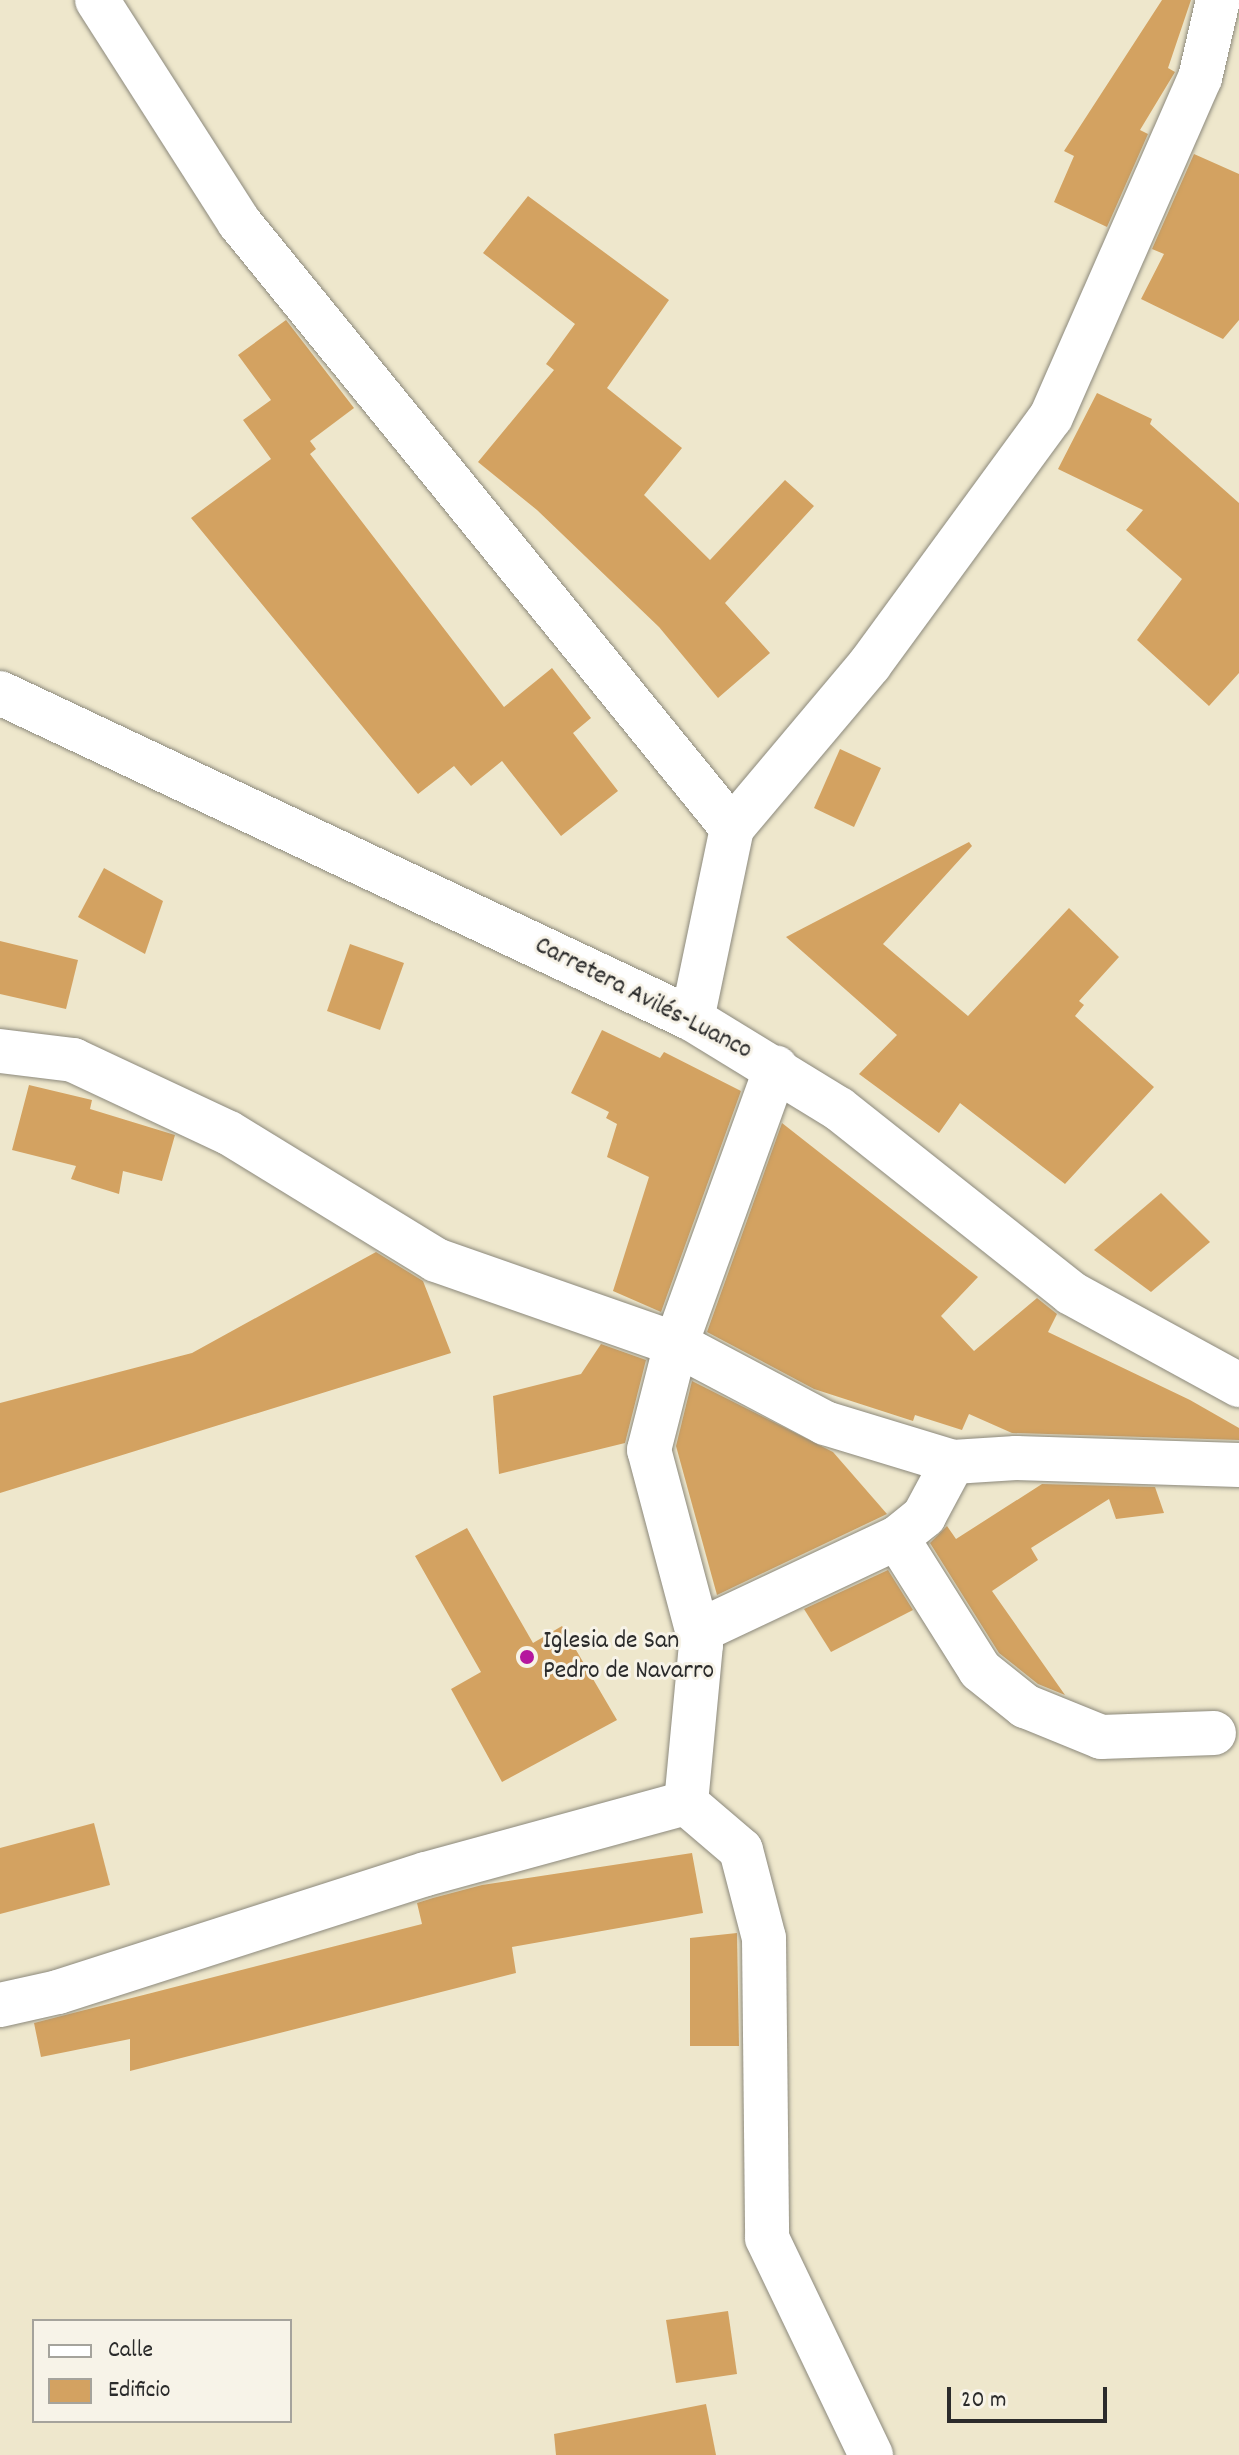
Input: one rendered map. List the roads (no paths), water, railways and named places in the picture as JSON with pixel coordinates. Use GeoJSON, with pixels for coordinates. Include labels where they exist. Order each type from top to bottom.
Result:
{"type":"FeatureCollection","features":[{"type":"Feature","properties":{"kind":"street"},"geometry":{"type":"LineString","coordinates":[[97,0],[239,222],[732,828]]}},
{"type":"Feature","properties":{"kind":"street"},"geometry":{"type":"LineString","coordinates":[[692,1019],[732,828],[870,664],[1051,417],[1200,78],[1218,0]]}},
{"type":"Feature","properties":{"kind":"street","name":"Carretera Avilés-Luanco"},"geometry":{"type":"LineString","coordinates":[[0,693],[692,1019],[776,1067],[839,1109],[1071,1293],[1239,1385]]}},
{"type":"Feature","properties":{"kind":"street"},"geometry":{"type":"LineString","coordinates":[[0,1051],[73,1060],[229,1133],[436,1260],[676,1344],[825,1423],[953,1462],[1016,1458],[1239,1465]]}},
{"type":"Feature","properties":{"kind":"street"},"geometry":{"type":"LineString","coordinates":[[686,1803],[701,1645],[649,1450],[676,1344],[776,1067]]}},
{"type":"Feature","properties":{"kind":"street"},"geometry":{"type":"LineString","coordinates":[[697,1632],[897,1538],[924,1516],[953,1462]]}},
{"type":"Feature","properties":{"kind":"street"},"geometry":{"type":"LineString","coordinates":[[897,1538],[980,1670],[1025,1706],[1101,1737],[1214,1733]]}},
{"type":"Feature","properties":{"kind":"street"},"geometry":{"type":"LineString","coordinates":[[0,2005],[58,1992],[426,1874],[686,1803]]}},
{"type":"Feature","properties":{"kind":"street"},"geometry":{"type":"LineString","coordinates":[[686,1803],[741,1850],[764,1938],[767,2238],[871,2455]]}},
{"type":"Feature","properties":{"kind":"place","name":"Iglesia de San Pedro de Navarro"},"geometry":{"type":"Point","coordinates":[527,1657]}}]}
